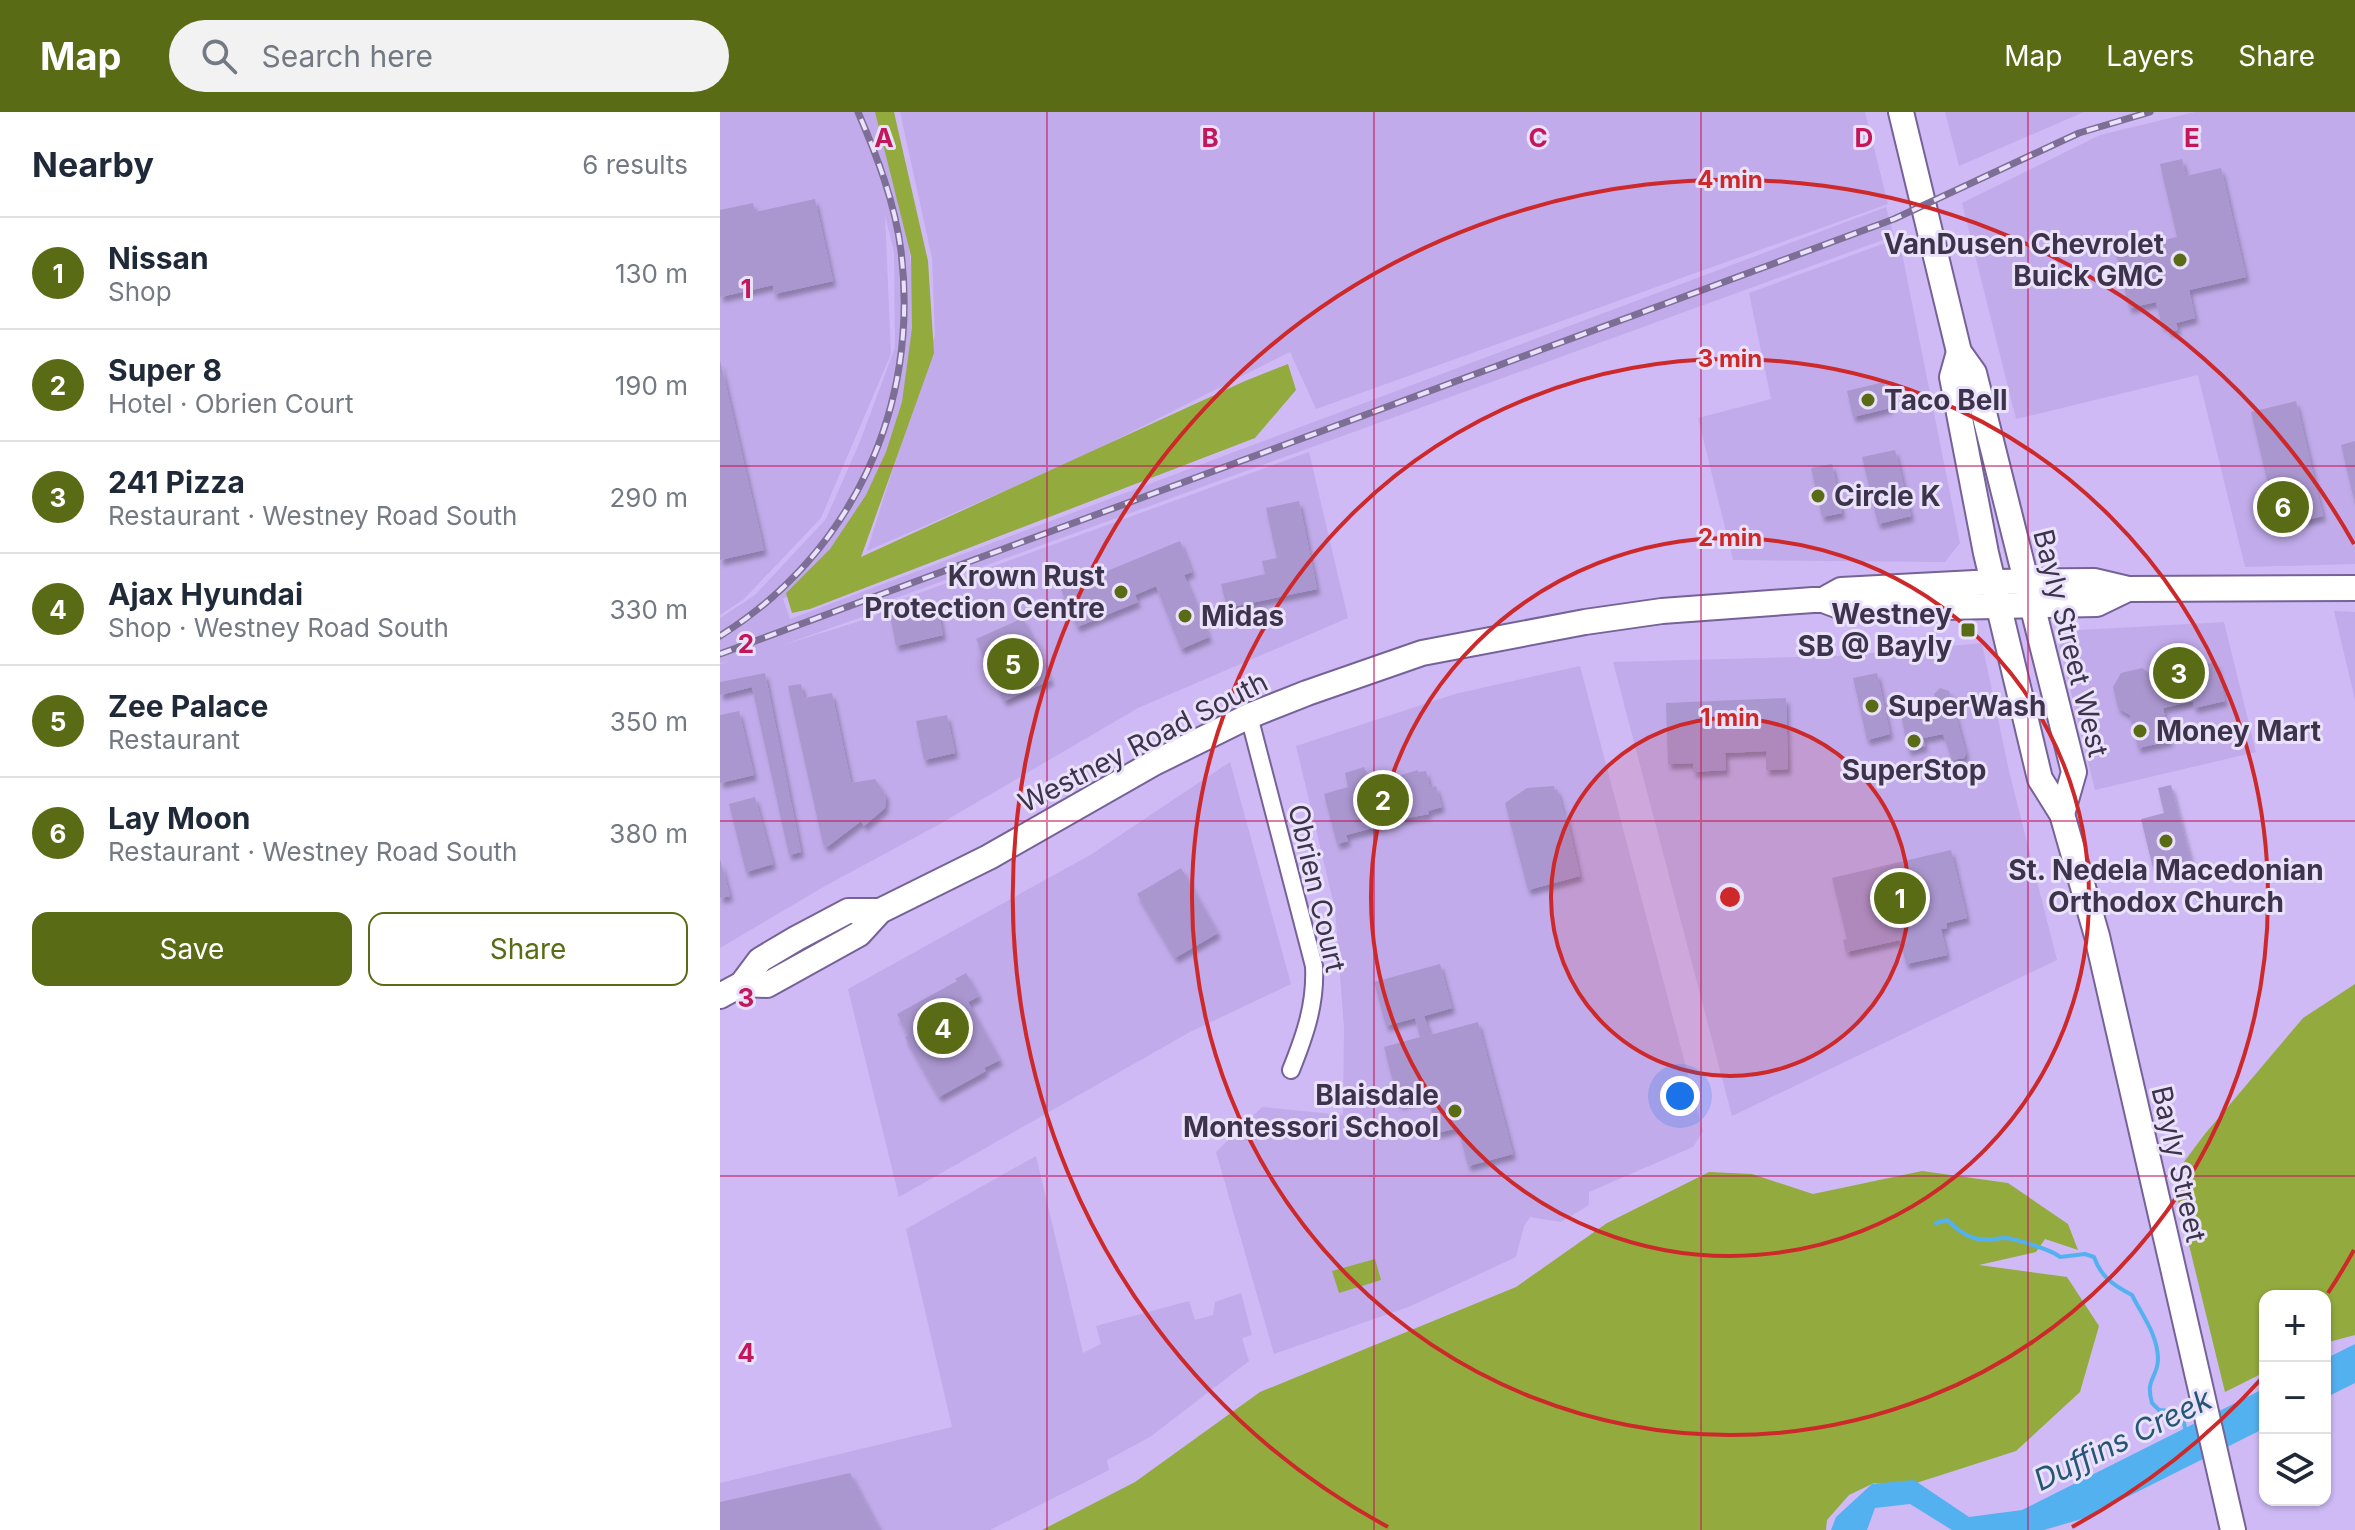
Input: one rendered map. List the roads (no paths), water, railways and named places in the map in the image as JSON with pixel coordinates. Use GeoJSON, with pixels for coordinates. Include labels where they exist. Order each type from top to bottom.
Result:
{"type":"FeatureCollection","features":[{"type":"Feature","properties":{"kind":"main road","name":"Bayly Street West"},"geometry":{"type":"LineString","coordinates":[[1901,112],[1959,352],[1974,373],[2074,772],[2062,814]]}},
{"type":"Feature","properties":{"kind":"main road","name":"Bayly Street West"},"geometry":{"type":"LineString","coordinates":[[1959,352],[1952,377],[1994,582],[2040,779],[2062,814]]}},
{"type":"Feature","properties":{"kind":"main road","name":"Westney Road South"},"geometry":{"type":"LineString","coordinates":[[720,996],[742,984],[760,960],[848,911],[880,911],[989,857],[1152,764],[1249,716],[1422,653],[1585,622],[1662,611],[1823,600],[1848,606],[2000,606],[2028,594],[2094,581],[2128,589],[2355,588]]}},
{"type":"Feature","properties":{"kind":"main road","name":"Westney Road South"},"geometry":{"type":"LineString","coordinates":[[1823,600],[1841,590],[1994,582],[2028,594]]}},
{"type":"Feature","properties":{"kind":"main road","name":"Bayly Street"},"geometry":{"type":"LineString","coordinates":[[2062,814],[2097,936],[2233,1530]]}},
{"type":"Feature","properties":{"kind":"street","name":"Obrien Court"},"geometry":{"type":"LineString","coordinates":[[1249,716],[1314,966],[1310,1021],[1291,1070]]}},
{"type":"Feature","properties":{"kind":"water"},"geometry":{"type":"Polygon","coordinates":[[[2355,1344],[2355,1383],[2331,1395],[2331,1362],[2331,1356],[2355,1344]]]}},
{"type":"Feature","properties":{"kind":"water","name":"Duffins Creek"},"geometry":{"type":"Polygon","coordinates":[[[2259,1391],[2259,1431],[2085,1518],[2044,1530],[1952,1530],[1910,1504],[1875,1508],[1867,1530],[1831,1530],[1836,1517],[1872,1484],[1914,1480],[1969,1517],[2022,1510],[2259,1391]]]}},
{"type":"Feature","properties":{"kind":"waterway"},"geometry":{"type":"LineString","coordinates":[[1936,1223],[1947,1220],[1974,1238],[2011,1239],[2060,1257],[2085,1254],[2094,1257],[2108,1280],[2132,1295],[2153,1334],[2158,1360],[2150,1388],[2152,1403],[2159,1410],[2182,1412],[2185,1428]]}},
{"type":"Feature","properties":{"kind":"railway"},"geometry":{"type":"LineString","coordinates":[[720,636],[767,602],[807,563],[841,519],[868,470],[887,419],[899,365],[904,309],[901,251],[884,180],[858,112]]}},
{"type":"Feature","properties":{"kind":"railway"},"geometry":{"type":"LineString","coordinates":[[720,654],[1894,219],[2079,133],[2150,112]]}},
{"type":"Feature","properties":{"kind":"place","name":"VanDusen Chevrolet Buick GMC"},"geometry":{"type":"Point","coordinates":[2180,260]}},
{"type":"Feature","properties":{"kind":"place","name":"Taco Bell"},"geometry":{"type":"Point","coordinates":[1868,400]}},
{"type":"Feature","properties":{"kind":"place","name":"Circle K"},"geometry":{"type":"Point","coordinates":[1818,496]}},
{"type":"Feature","properties":{"kind":"place","name":"Lay Moon"},"geometry":{"type":"Point","coordinates":[2283,507]}},
{"type":"Feature","properties":{"kind":"place","name":"Krown Rust Protection Centre"},"geometry":{"type":"Point","coordinates":[1121,592]}},
{"type":"Feature","properties":{"kind":"place","name":"Midas"},"geometry":{"type":"Point","coordinates":[1185,616]}},
{"type":"Feature","properties":{"kind":"place","name":"Westney SB @ Bayly"},"geometry":{"type":"Point","coordinates":[1968,630]}},
{"type":"Feature","properties":{"kind":"place","name":"Zee Palace"},"geometry":{"type":"Point","coordinates":[1013,664]}},
{"type":"Feature","properties":{"kind":"place","name":"241 Pizza"},"geometry":{"type":"Point","coordinates":[2179,673]}},
{"type":"Feature","properties":{"kind":"place","name":"SuperWash"},"geometry":{"type":"Point","coordinates":[1872,706]}},
{"type":"Feature","properties":{"kind":"place","name":"Money Mart"},"geometry":{"type":"Point","coordinates":[2140,731]}},
{"type":"Feature","properties":{"kind":"place","name":"SuperStop"},"geometry":{"type":"Point","coordinates":[1914,741]}},
{"type":"Feature","properties":{"kind":"place","name":"Super 8"},"geometry":{"type":"Point","coordinates":[1383,800]}},
{"type":"Feature","properties":{"kind":"place","name":"St. Nedela Macedonian Orthodox Church"},"geometry":{"type":"Point","coordinates":[2166,841]}},
{"type":"Feature","properties":{"kind":"place","name":"Nissan"},"geometry":{"type":"Point","coordinates":[1900,898]}},
{"type":"Feature","properties":{"kind":"place","name":"Ajax Hyundai"},"geometry":{"type":"Point","coordinates":[943,1028]}},
{"type":"Feature","properties":{"kind":"place","name":"Blaisdale Montessori School"},"geometry":{"type":"Point","coordinates":[1455,1111]}}]}
